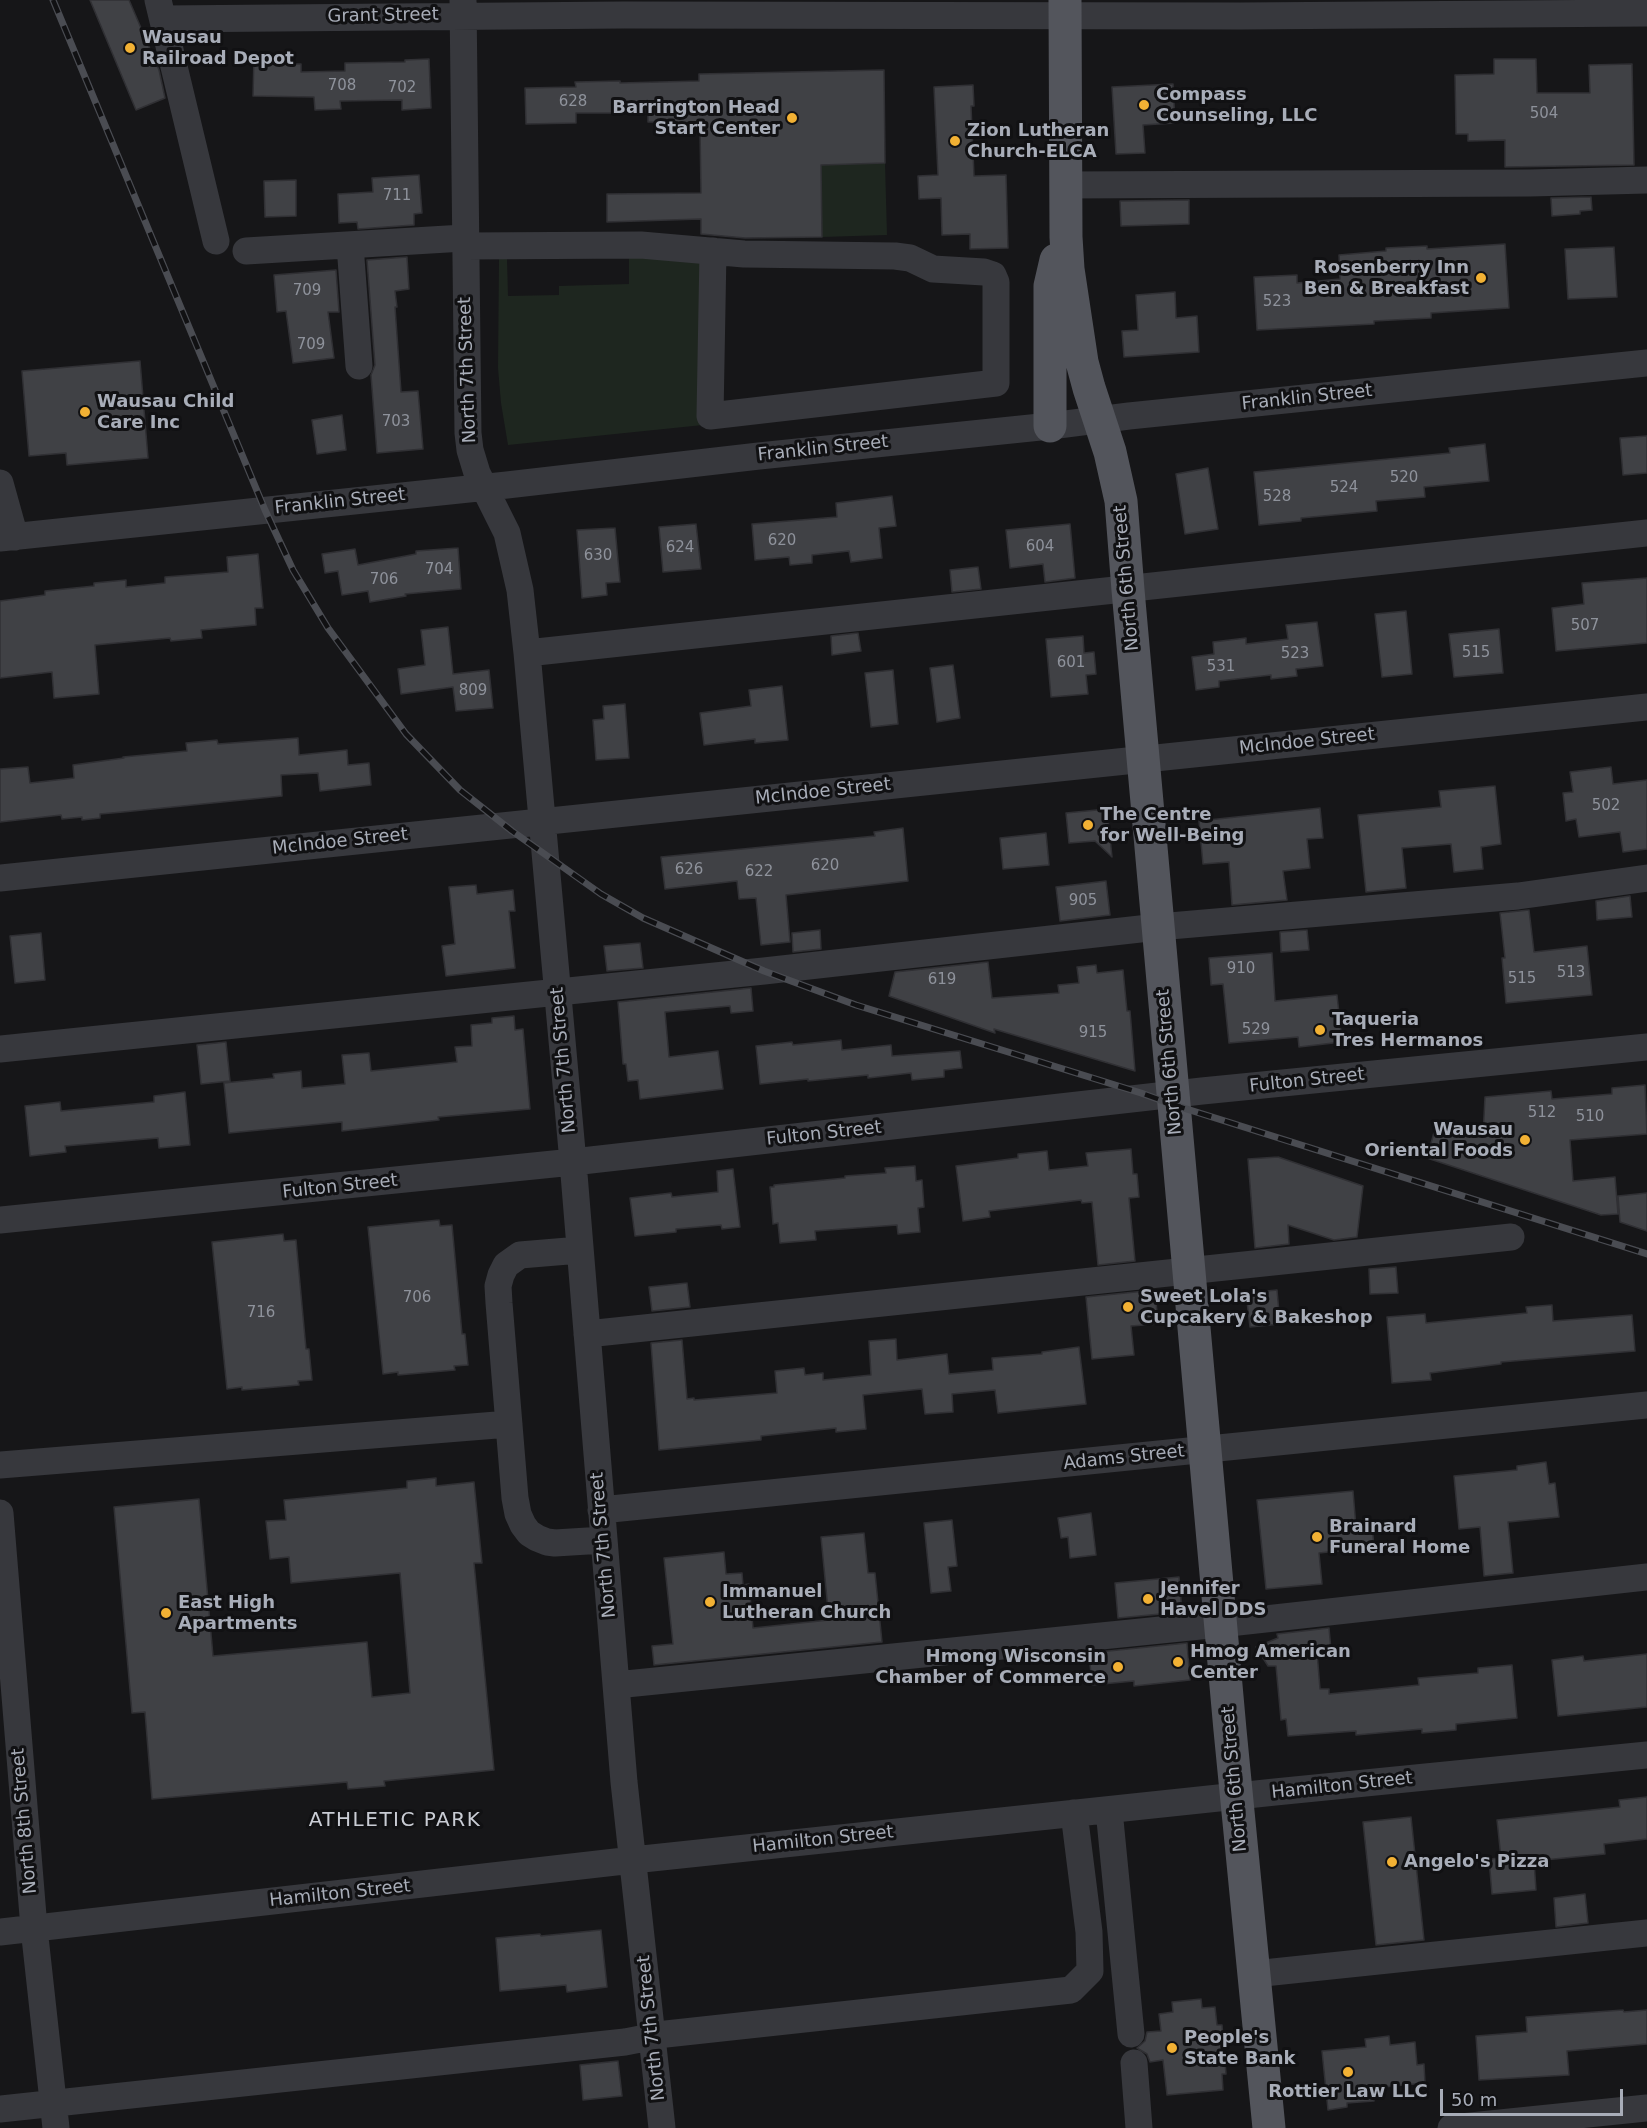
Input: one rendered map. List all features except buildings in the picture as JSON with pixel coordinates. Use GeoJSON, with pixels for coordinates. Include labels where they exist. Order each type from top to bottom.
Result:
{"type":"FeatureCollection","features":[{"type":"Feature","properties":{"kind":"main road","name":"North 6th Street"},"geometry":{"type":"LineString","coordinates":[[1065,7],[1066,237],[1082,362],[1115,469],[1121,501],[1236,1796],[1269,2128]]}},
{"type":"Feature","properties":{"kind":"main road"},"geometry":{"type":"LineString","coordinates":[[1050,426],[1050,286],[1054,264],[1066,237]]}},
{"type":"Feature","properties":{"kind":"street","name":"Grant Street"},"geometry":{"type":"LineString","coordinates":[[161,10],[1065,7],[1241,16],[1647,13]]}},
{"type":"Feature","properties":{"kind":"street","name":"North 7th Street"},"geometry":{"type":"LineString","coordinates":[[463,8],[468,433],[474,464],[507,532],[520,590],[573,1162],[616,1685],[663,2128]]}},
{"type":"Feature","properties":{"kind":"street"},"geometry":{"type":"LineString","coordinates":[[161,10],[216,241]]}},
{"type":"Feature","properties":{"kind":"street"},"geometry":{"type":"LineString","coordinates":[[1066,185],[1530,183],[1647,180]]}},
{"type":"Feature","properties":{"kind":"street"},"geometry":{"type":"LineString","coordinates":[[246,251],[465,242],[640,245],[771,255],[910,258],[933,269],[984,272],[993,275],[996,282],[996,383],[710,416],[713,251]]}},
{"type":"Feature","properties":{"kind":"street"},"geometry":{"type":"LineString","coordinates":[[350,245],[359,366]]}},
{"type":"Feature","properties":{"kind":"street","name":"Franklin Street"},"geometry":{"type":"LineString","coordinates":[[8,538],[747,457],[1647,363]]}},
{"type":"Feature","properties":{"kind":"street"},"geometry":{"type":"LineString","coordinates":[[0,483],[8,538]]}},
{"type":"Feature","properties":{"kind":"street"},"geometry":{"type":"LineString","coordinates":[[527,653],[1647,533]]}},
{"type":"Feature","properties":{"kind":"street","name":"McIndoe Street"},"geometry":{"type":"LineString","coordinates":[[0,878],[1647,707]]}},
{"type":"Feature","properties":{"kind":"street"},"geometry":{"type":"LineString","coordinates":[[0,1049],[764,971],[1158,927],[1518,896],[1647,878]]}},
{"type":"Feature","properties":{"kind":"street","name":"Fulton Street"},"geometry":{"type":"LineString","coordinates":[[0,1220],[573,1162],[1173,1094],[1647,1047]]}},
{"type":"Feature","properties":{"kind":"street"},"geometry":{"type":"LineString","coordinates":[[587,1334],[1511,1237]]}},
{"type":"Feature","properties":{"kind":"street"},"geometry":{"type":"LineString","coordinates":[[580,1250],[520,1255],[506,1265],[498,1286],[515,1498],[518,1514],[529,1533],[546,1542],[604,1540]]}},
{"type":"Feature","properties":{"kind":"street","name":"Adams Street"},"geometry":{"type":"LineString","coordinates":[[601,1510],[1647,1405]]}},
{"type":"Feature","properties":{"kind":"street"},"geometry":{"type":"LineString","coordinates":[[0,1465],[509,1424]]}},
{"type":"Feature","properties":{"kind":"street","name":"North 8th Street"},"geometry":{"type":"LineString","coordinates":[[0,1513],[10,1750],[34,1928],[54,2116]]}},
{"type":"Feature","properties":{"kind":"street"},"geometry":{"type":"LineString","coordinates":[[616,1685],[1221,1624],[1647,1577]]}},
{"type":"Feature","properties":{"kind":"street","name":"Hamilton Street"},"geometry":{"type":"LineString","coordinates":[[0,1932],[633,1860],[1647,1755]]}},
{"type":"Feature","properties":{"kind":"street"},"geometry":{"type":"LineString","coordinates":[[1109,1810],[1131,2034]]}},
{"type":"Feature","properties":{"kind":"street"},"geometry":{"type":"LineString","coordinates":[[0,2109],[54,2116],[625,2042],[652,2036],[1071,1989],[1090,1971],[1089,1932],[1074,1813]]}},
{"type":"Feature","properties":{"kind":"street"},"geometry":{"type":"LineString","coordinates":[[1254,1974],[1647,1933]]}},
{"type":"Feature","properties":{"kind":"street"},"geometry":{"type":"LineString","coordinates":[[1134,2063],[1139,2128]]}},
{"type":"Feature","properties":{"kind":"street"},"geometry":{"type":"LineString","coordinates":[[1451,2128],[1647,2108]]}},
{"type":"Feature","properties":{"kind":"shaded area"},"geometry":{"type":"Polygon","coordinates":[[[885,163],[887,235],[822,237],[821,165],[885,163]]]}},
{"type":"Feature","properties":{"kind":"shaded area"},"geometry":{"type":"Polygon","coordinates":[[[702,254],[703,425],[508,445],[498,368],[499,259],[507,259],[508,296],[559,295],[559,286],[629,284],[629,258],[702,254]]]}},
{"type":"Feature","properties":{"kind":"railway"},"geometry":{"type":"LineString","coordinates":[[53,0],[265,510],[293,570],[328,628],[406,734],[460,790],[512,831],[601,894],[643,918],[764,971],[856,1005],[1647,1254]]}},
{"type":"Feature","properties":{"kind":"place","name":"Wausau Railroad Depot"},"geometry":{"type":"Point","coordinates":[130,48]}},
{"type":"Feature","properties":{"kind":"place","name":"Compass Counseling, LLC"},"geometry":{"type":"Point","coordinates":[1144,105]}},
{"type":"Feature","properties":{"kind":"place","name":"Barrington Head Start Center"},"geometry":{"type":"Point","coordinates":[792,118]}},
{"type":"Feature","properties":{"kind":"place","name":"Zion Lutheran Church-ELCA"},"geometry":{"type":"Point","coordinates":[955,141]}},
{"type":"Feature","properties":{"kind":"place","name":"Rosenberry Inn Ben & Breakfast"},"geometry":{"type":"Point","coordinates":[1481,278]}},
{"type":"Feature","properties":{"kind":"place","name":"Wausau Child Care Inc"},"geometry":{"type":"Point","coordinates":[85,412]}},
{"type":"Feature","properties":{"kind":"place","name":"The Centre for Well-Being"},"geometry":{"type":"Point","coordinates":[1088,825]}},
{"type":"Feature","properties":{"kind":"place","name":"Taqueria Tres Hermanos"},"geometry":{"type":"Point","coordinates":[1320,1030]}},
{"type":"Feature","properties":{"kind":"place","name":"Wausau Oriental Foods"},"geometry":{"type":"Point","coordinates":[1525,1140]}},
{"type":"Feature","properties":{"kind":"place","name":"Sweet Lola's Cupcakery & Bakeshop"},"geometry":{"type":"Point","coordinates":[1128,1307]}},
{"type":"Feature","properties":{"kind":"place","name":"Brainard Funeral Home"},"geometry":{"type":"Point","coordinates":[1317,1537]}},
{"type":"Feature","properties":{"kind":"place","name":"Jennifer Havel DDS"},"geometry":{"type":"Point","coordinates":[1148,1599]}},
{"type":"Feature","properties":{"kind":"place","name":"Immanuel Lutheran Church"},"geometry":{"type":"Point","coordinates":[710,1602]}},
{"type":"Feature","properties":{"kind":"place","name":"East High Apartments"},"geometry":{"type":"Point","coordinates":[166,1613]}},
{"type":"Feature","properties":{"kind":"place","name":"Hmog American Center"},"geometry":{"type":"Point","coordinates":[1178,1662]}},
{"type":"Feature","properties":{"kind":"place","name":"Hmong Wisconsin Chamber of Commerce"},"geometry":{"type":"Point","coordinates":[1118,1667]}},
{"type":"Feature","properties":{"kind":"place","name":"Angelo's Pizza"},"geometry":{"type":"Point","coordinates":[1392,1862]}},
{"type":"Feature","properties":{"kind":"place","name":"People's State Bank"},"geometry":{"type":"Point","coordinates":[1172,2048]}},
{"type":"Feature","properties":{"kind":"place","name":"Rottier Law LLC"},"geometry":{"type":"Point","coordinates":[1348,2072]}},
{"type":"Feature","properties":{"kind":"district","name":"ATHLETIC PARK"},"geometry":{"type":"Point","coordinates":[395,1821]}}]}
